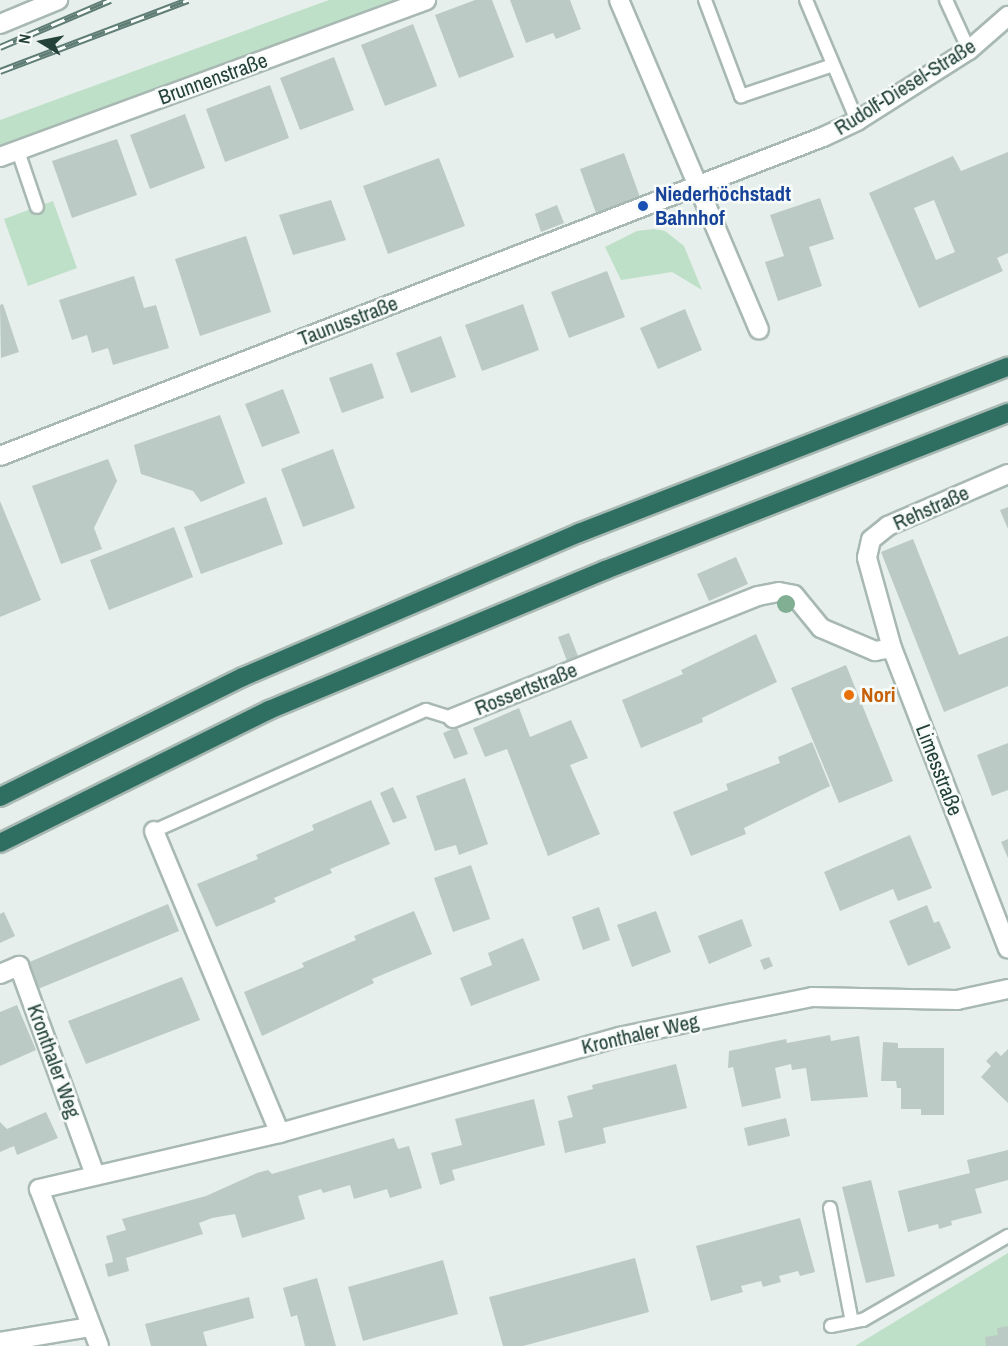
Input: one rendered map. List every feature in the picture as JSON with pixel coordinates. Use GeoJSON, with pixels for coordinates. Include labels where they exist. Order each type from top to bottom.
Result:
{"type":"FeatureCollection","features":[{"type":"Feature","properties":{"kind":"highway"},"geometry":{"type":"LineString","coordinates":[[0,797],[243,677],[546,547],[1008,367]]}},
{"type":"Feature","properties":{"kind":"highway"},"geometry":{"type":"LineString","coordinates":[[0,843],[269,710],[605,570],[1008,413]]}},
{"type":"Feature","properties":{"kind":"street"},"geometry":{"type":"LineString","coordinates":[[0,24],[58,0]]}},
{"type":"Feature","properties":{"kind":"street","name":"Brunnenstraße"},"geometry":{"type":"LineString","coordinates":[[0,157],[426,0]]}},
{"type":"Feature","properties":{"kind":"street"},"geometry":{"type":"LineString","coordinates":[[619,0],[759,330]]}},
{"type":"Feature","properties":{"kind":"street","name":"Rudolf-Diesel-Straße"},"geometry":{"type":"LineString","coordinates":[[696,184],[857,121],[969,50],[1008,16]]}},
{"type":"Feature","properties":{"kind":"street","name":"Taunusstraße"},"geometry":{"type":"LineString","coordinates":[[0,456],[696,184]]}},
{"type":"Feature","properties":{"kind":"street","name":"Rehstraße"},"geometry":{"type":"LineString","coordinates":[[874,591],[867,558],[871,540],[888,526],[1008,474]]}},
{"type":"Feature","properties":{"kind":"street","name":"Limesstraße"},"geometry":{"type":"LineString","coordinates":[[874,591],[892,648],[1008,948]]}},
{"type":"Feature","properties":{"kind":"street","name":"Rossertstraße"},"geometry":{"type":"LineString","coordinates":[[453,718],[758,596],[779,592],[794,595],[821,628],[875,651],[892,648]]}},
{"type":"Feature","properties":{"kind":"street"},"geometry":{"type":"LineString","coordinates":[[154,831],[280,1133]]}},
{"type":"Feature","properties":{"kind":"street","name":"Kronthaler Weg"},"geometry":{"type":"LineString","coordinates":[[0,974],[19,966],[95,1175]]}},
{"type":"Feature","properties":{"kind":"street","name":"Kronthaler Weg"},"geometry":{"type":"LineString","coordinates":[[92,1327],[39,1189],[280,1133],[619,1037],[812,997],[957,1000],[1008,989]]}},
{"type":"Feature","properties":{"kind":"street"},"geometry":{"type":"LineString","coordinates":[[0,1342],[92,1327],[99,1346]]}},
{"type":"Feature","properties":{"kind":"lane"},"geometry":{"type":"LineString","coordinates":[[705,0],[741,96],[833,65]]}},
{"type":"Feature","properties":{"kind":"lane"},"geometry":{"type":"LineString","coordinates":[[806,0],[857,121]]}},
{"type":"Feature","properties":{"kind":"lane"},"geometry":{"type":"LineString","coordinates":[[946,0],[969,50]]}},
{"type":"Feature","properties":{"kind":"lane"},"geometry":{"type":"LineString","coordinates":[[18,151],[37,207]]}},
{"type":"Feature","properties":{"kind":"lane","name":"Rossertstraße"},"geometry":{"type":"LineString","coordinates":[[154,831],[426,710],[453,718]]}},
{"type":"Feature","properties":{"kind":"lane"},"geometry":{"type":"LineString","coordinates":[[830,1208],[852,1322]]}},
{"type":"Feature","properties":{"kind":"lane"},"geometry":{"type":"LineString","coordinates":[[831,1326],[863,1320],[1008,1236]]}},
{"type":"Feature","properties":{"kind":"green space"},"geometry":{"type":"Polygon","coordinates":[[[329,0],[396,0],[0,148],[0,120],[329,0]]]}},
{"type":"Feature","properties":{"kind":"green space"},"geometry":{"type":"Polygon","coordinates":[[[53,201],[77,268],[28,286],[4,219],[53,201]]]}},
{"type":"Feature","properties":{"kind":"green space"},"geometry":{"type":"Polygon","coordinates":[[[654,229],[665,231],[684,246],[702,290],[672,272],[621,280],[605,247],[637,231],[654,229]]]}},
{"type":"Feature","properties":{"kind":"green space"},"geometry":{"type":"Polygon","coordinates":[[[1008,1253],[1008,1346],[855,1346],[1008,1253]]]}},
{"type":"Feature","properties":{"kind":"building"},"geometry":{"type":"Polygon","coordinates":[[[475,0],[492,0],[514,57],[459,78],[435,15],[475,0]]]}},
{"type":"Feature","properties":{"kind":"building"},"geometry":{"type":"Polygon","coordinates":[[[510,0],[570,0],[581,29],[556,39],[553,33],[526,43],[510,0]]]}},
{"type":"Feature","properties":{"kind":"building"},"geometry":{"type":"Polygon","coordinates":[[[413,24],[437,86],[385,106],[361,45],[413,24]]]}},
{"type":"Feature","properties":{"kind":"building"},"geometry":{"type":"Polygon","coordinates":[[[334,57],[354,110],[300,130],[280,78],[334,57]]]}},
{"type":"Feature","properties":{"kind":"building"},"geometry":{"type":"Polygon","coordinates":[[[270,85],[289,138],[225,162],[206,109],[270,85]]]}},
{"type":"Feature","properties":{"kind":"building"},"geometry":{"type":"Polygon","coordinates":[[[185,114],[205,168],[150,189],[130,135],[185,114]]]}},
{"type":"Feature","properties":{"kind":"building"},"geometry":{"type":"Polygon","coordinates":[[[117,139],[137,195],[72,218],[52,161],[117,139]]]}},
{"type":"Feature","properties":{"kind":"building"},"geometry":{"type":"Polygon","coordinates":[[[1008,152],[1008,253],[997,258],[1003,271],[919,308],[869,193],[953,156],[961,171],[1008,152]],[[934,200],[914,208],[936,260],[955,252],[934,200]]]}},
{"type":"Feature","properties":{"kind":"building"},"geometry":{"type":"Polygon","coordinates":[[[624,153],[640,197],[596,213],[580,169],[624,153]]]}},
{"type":"Feature","properties":{"kind":"building"},"geometry":{"type":"Polygon","coordinates":[[[439,158],[465,226],[388,254],[363,186],[439,158]]]}},
{"type":"Feature","properties":{"kind":"building"},"geometry":{"type":"Polygon","coordinates":[[[820,198],[834,239],[809,247],[822,286],[778,301],[765,262],[784,256],[770,215],[820,198]]]}},
{"type":"Feature","properties":{"kind":"building"},"geometry":{"type":"Polygon","coordinates":[[[331,200],[346,240],[293,255],[279,215],[331,200]]]}},
{"type":"Feature","properties":{"kind":"building"},"geometry":{"type":"Polygon","coordinates":[[[557,205],[564,223],[541,232],[535,214],[557,205]]]}},
{"type":"Feature","properties":{"kind":"building"},"geometry":{"type":"Polygon","coordinates":[[[246,236],[271,312],[200,336],[175,259],[246,236]]]}},
{"type":"Feature","properties":{"kind":"building"},"geometry":{"type":"Polygon","coordinates":[[[607,271],[625,317],[569,338],[551,292],[607,271]]]}},
{"type":"Feature","properties":{"kind":"building"},"geometry":{"type":"Polygon","coordinates":[[[134,276],[144,308],[156,305],[169,348],[113,365],[108,348],[92,353],[87,335],[72,340],[59,300],[134,276]]]}},
{"type":"Feature","properties":{"kind":"building"},"geometry":{"type":"Polygon","coordinates":[[[3,304],[19,352],[1,358],[0,305],[3,304]]]}},
{"type":"Feature","properties":{"kind":"building"},"geometry":{"type":"Polygon","coordinates":[[[523,304],[539,350],[482,371],[465,325],[523,304]]]}},
{"type":"Feature","properties":{"kind":"building"},"geometry":{"type":"Polygon","coordinates":[[[685,309],[702,350],[658,369],[640,328],[685,309]]]}},
{"type":"Feature","properties":{"kind":"building"},"geometry":{"type":"Polygon","coordinates":[[[441,336],[456,377],[411,393],[396,353],[441,336]]]}},
{"type":"Feature","properties":{"kind":"building"},"geometry":{"type":"Polygon","coordinates":[[[372,363],[384,398],[342,413],[329,378],[372,363]]]}},
{"type":"Feature","properties":{"kind":"building"},"geometry":{"type":"Polygon","coordinates":[[[283,389],[300,433],[262,447],[245,404],[283,389]]]}},
{"type":"Feature","properties":{"kind":"building"},"geometry":{"type":"Polygon","coordinates":[[[220,415],[245,483],[201,502],[193,491],[141,474],[134,445],[220,415]]]}},
{"type":"Feature","properties":{"kind":"building"},"geometry":{"type":"Polygon","coordinates":[[[333,449],[355,508],[303,527],[281,469],[333,449]]]}},
{"type":"Feature","properties":{"kind":"building"},"geometry":{"type":"Polygon","coordinates":[[[108,459],[117,481],[94,528],[102,549],[61,564],[32,486],[108,459]]]}},
{"type":"Feature","properties":{"kind":"building"},"geometry":{"type":"Polygon","coordinates":[[[266,497],[283,544],[201,574],[184,527],[266,497]]]}},
{"type":"Feature","properties":{"kind":"building"},"geometry":{"type":"Polygon","coordinates":[[[0,501],[41,600],[0,617],[0,501]]]}},
{"type":"Feature","properties":{"kind":"building"},"geometry":{"type":"Polygon","coordinates":[[[1008,507],[1008,529],[1000,510],[1008,507]]]}},
{"type":"Feature","properties":{"kind":"building"},"geometry":{"type":"Polygon","coordinates":[[[174,527],[193,577],[109,610],[90,560],[174,527]]]}},
{"type":"Feature","properties":{"kind":"building"},"geometry":{"type":"Polygon","coordinates":[[[913,539],[959,655],[1008,636],[1008,686],[944,712],[881,552],[913,539]]]}},
{"type":"Feature","properties":{"kind":"building"},"geometry":{"type":"Polygon","coordinates":[[[736,557],[748,584],[709,601],[697,574],[736,557]]]}},
{"type":"Feature","properties":{"kind":"building"},"geometry":{"type":"Polygon","coordinates":[[[569,633],[578,656],[567,661],[558,637],[569,633]]]}},
{"type":"Feature","properties":{"kind":"building"},"geometry":{"type":"Polygon","coordinates":[[[756,634],[777,682],[702,718],[703,722],[641,748],[622,700],[683,674],[681,670],[756,634]]]}},
{"type":"Feature","properties":{"kind":"building"},"geometry":{"type":"Polygon","coordinates":[[[846,665],[893,781],[839,803],[791,688],[846,665]]]}},
{"type":"Feature","properties":{"kind":"building"},"geometry":{"type":"Polygon","coordinates":[[[519,708],[530,737],[571,720],[588,758],[570,765],[600,834],[548,856],[507,749],[485,757],[473,728],[519,708]]]}},
{"type":"Feature","properties":{"kind":"building"},"geometry":{"type":"Polygon","coordinates":[[[457,727],[468,754],[454,759],[443,733],[457,727]]]}},
{"type":"Feature","properties":{"kind":"building"},"geometry":{"type":"Polygon","coordinates":[[[812,742],[830,786],[744,828],[746,834],[691,856],[673,812],[728,790],[726,784],[780,763],[778,757],[812,742]]]}},
{"type":"Feature","properties":{"kind":"building"},"geometry":{"type":"Polygon","coordinates":[[[1008,743],[1008,790],[992,796],[977,755],[1008,743]]]}},
{"type":"Feature","properties":{"kind":"building"},"geometry":{"type":"Polygon","coordinates":[[[465,778],[488,844],[459,855],[456,845],[435,851],[416,796],[465,778]]]}},
{"type":"Feature","properties":{"kind":"building"},"geometry":{"type":"Polygon","coordinates":[[[393,787],[407,818],[393,823],[380,793],[393,787]]]}},
{"type":"Feature","properties":{"kind":"building"},"geometry":{"type":"Polygon","coordinates":[[[371,800],[390,844],[330,869],[332,873],[274,898],[276,902],[216,927],[197,884],[258,859],[256,855],[314,830],[312,825],[371,800]]]}},
{"type":"Feature","properties":{"kind":"building"},"geometry":{"type":"Polygon","coordinates":[[[910,835],[932,888],[898,901],[893,889],[840,911],[824,872],[910,835]]]}},
{"type":"Feature","properties":{"kind":"building"},"geometry":{"type":"Polygon","coordinates":[[[1008,839],[1008,858],[1001,842],[1008,839]]]}},
{"type":"Feature","properties":{"kind":"building"},"geometry":{"type":"Polygon","coordinates":[[[471,865],[490,919],[453,932],[434,878],[471,865]]]}},
{"type":"Feature","properties":{"kind":"building"},"geometry":{"type":"Polygon","coordinates":[[[168,904],[179,931],[38,989],[27,963],[168,904]]]}},
{"type":"Feature","properties":{"kind":"building"},"geometry":{"type":"Polygon","coordinates":[[[927,905],[934,923],[939,921],[951,948],[908,966],[889,921],[927,905]]]}},
{"type":"Feature","properties":{"kind":"building"},"geometry":{"type":"Polygon","coordinates":[[[599,907],[610,940],[583,950],[572,917],[599,907]]]}},
{"type":"Feature","properties":{"kind":"building"},"geometry":{"type":"Polygon","coordinates":[[[414,911],[432,954],[372,979],[374,983],[262,1036],[244,992],[304,967],[302,963],[356,940],[354,936],[414,911]]]}},
{"type":"Feature","properties":{"kind":"building"},"geometry":{"type":"Polygon","coordinates":[[[656,911],[671,952],[632,967],[617,925],[656,911]]]}},
{"type":"Feature","properties":{"kind":"building"},"geometry":{"type":"Polygon","coordinates":[[[4,912],[15,936],[0,943],[0,914],[4,912]]]}},
{"type":"Feature","properties":{"kind":"building"},"geometry":{"type":"Polygon","coordinates":[[[742,919],[752,946],[709,964],[698,936],[742,919]]]}},
{"type":"Feature","properties":{"kind":"building"},"geometry":{"type":"Polygon","coordinates":[[[523,938],[540,980],[471,1006],[460,978],[492,965],[488,953],[523,938]]]}},
{"type":"Feature","properties":{"kind":"building"},"geometry":{"type":"Polygon","coordinates":[[[769,957],[773,966],[764,970],[760,960],[769,957]]]}},
{"type":"Feature","properties":{"kind":"building"},"geometry":{"type":"Polygon","coordinates":[[[182,977],[200,1020],[86,1064],[68,1021],[182,977]]]}},
{"type":"Feature","properties":{"kind":"building"},"geometry":{"type":"Polygon","coordinates":[[[17,1005],[36,1050],[0,1066],[0,1012],[17,1005]]]}},
{"type":"Feature","properties":{"kind":"building"},"geometry":{"type":"Polygon","coordinates":[[[830,1035],[831,1041],[859,1036],[868,1097],[811,1101],[806,1068],[792,1070],[791,1064],[775,1068],[781,1098],[742,1107],[733,1067],[728,1068],[729,1051],[786,1039],[787,1043],[830,1035]]]}},
{"type":"Feature","properties":{"kind":"building"},"geometry":{"type":"Polygon","coordinates":[[[883,1042],[898,1043],[898,1048],[944,1048],[944,1115],[921,1115],[921,1109],[901,1109],[901,1088],[897,1088],[896,1081],[881,1081],[883,1042]]]}},
{"type":"Feature","properties":{"kind":"building"},"geometry":{"type":"Polygon","coordinates":[[[1008,1049],[1008,1103],[981,1077],[991,1066],[986,1061],[996,1051],[1001,1056],[1008,1049]]]}},
{"type":"Feature","properties":{"kind":"building"},"geometry":{"type":"Polygon","coordinates":[[[676,1064],[687,1108],[603,1128],[606,1143],[565,1153],[558,1121],[573,1117],[567,1096],[593,1089],[592,1085],[676,1064]]]}},
{"type":"Feature","properties":{"kind":"building"},"geometry":{"type":"Polygon","coordinates":[[[534,1099],[545,1145],[452,1170],[455,1180],[440,1185],[431,1153],[462,1145],[455,1119],[534,1099]]]}},
{"type":"Feature","properties":{"kind":"building"},"geometry":{"type":"Polygon","coordinates":[[[46,1112],[58,1138],[17,1155],[14,1146],[0,1152],[0,1122],[7,1129],[46,1112]]]}},
{"type":"Feature","properties":{"kind":"building"},"geometry":{"type":"Polygon","coordinates":[[[786,1118],[790,1136],[748,1146],[744,1128],[786,1118]]]}},
{"type":"Feature","properties":{"kind":"building"},"geometry":{"type":"Polygon","coordinates":[[[394,1138],[398,1149],[409,1146],[422,1188],[390,1198],[387,1189],[354,1199],[350,1185],[323,1193],[321,1189],[298,1196],[305,1219],[242,1238],[235,1214],[212,1218],[199,1223],[203,1234],[126,1258],[129,1271],[108,1277],[105,1264],[113,1262],[106,1236],[126,1230],[122,1219],[206,1196],[257,1173],[268,1170],[272,1174],[394,1138]]]}},
{"type":"Feature","properties":{"kind":"building"},"geometry":{"type":"Polygon","coordinates":[[[1008,1150],[1008,1180],[975,1189],[982,1213],[951,1221],[952,1225],[939,1229],[938,1224],[908,1232],[898,1191],[970,1173],[967,1160],[1008,1150]]]}},
{"type":"Feature","properties":{"kind":"building"},"geometry":{"type":"Polygon","coordinates":[[[871,1180],[895,1276],[866,1283],[842,1187],[871,1180]]]}},
{"type":"Feature","properties":{"kind":"building"},"geometry":{"type":"Polygon","coordinates":[[[800,1218],[815,1272],[800,1276],[798,1271],[779,1276],[781,1282],[763,1287],[761,1281],[741,1286],[743,1292],[711,1301],[696,1246],[800,1218]]]}},
{"type":"Feature","properties":{"kind":"building"},"geometry":{"type":"Polygon","coordinates":[[[635,1258],[649,1312],[523,1346],[503,1346],[489,1297],[635,1258]]]}},
{"type":"Feature","properties":{"kind":"building"},"geometry":{"type":"Polygon","coordinates":[[[443,1260],[458,1314],[363,1341],[348,1287],[443,1260]]]}},
{"type":"Feature","properties":{"kind":"building"},"geometry":{"type":"Polygon","coordinates":[[[317,1278],[336,1346],[305,1346],[297,1315],[291,1317],[283,1288],[317,1278]]]}},
{"type":"Feature","properties":{"kind":"building"},"geometry":{"type":"Polygon","coordinates":[[[249,1297],[254,1318],[203,1332],[207,1346],[151,1346],[145,1324],[249,1297]]]}},
{"type":"Feature","properties":{"kind":"building"},"geometry":{"type":"Polygon","coordinates":[[[1008,1326],[1008,1346],[986,1346],[985,1337],[998,1335],[997,1328],[1008,1326]]]}},
{"type":"Feature","properties":{"kind":"railway"},"geometry":{"type":"LineString","coordinates":[[0,47],[110,0]]}},
{"type":"Feature","properties":{"kind":"railway"},"geometry":{"type":"LineString","coordinates":[[0,71],[188,0]]}},
{"type":"Feature","properties":{"kind":"place","name":"Niederhöchstadt Bahnhof"},"geometry":{"type":"Point","coordinates":[643,206]}},
{"type":"Feature","properties":{"kind":"place","name":"Nori"},"geometry":{"type":"Point","coordinates":[849,695]}}]}
